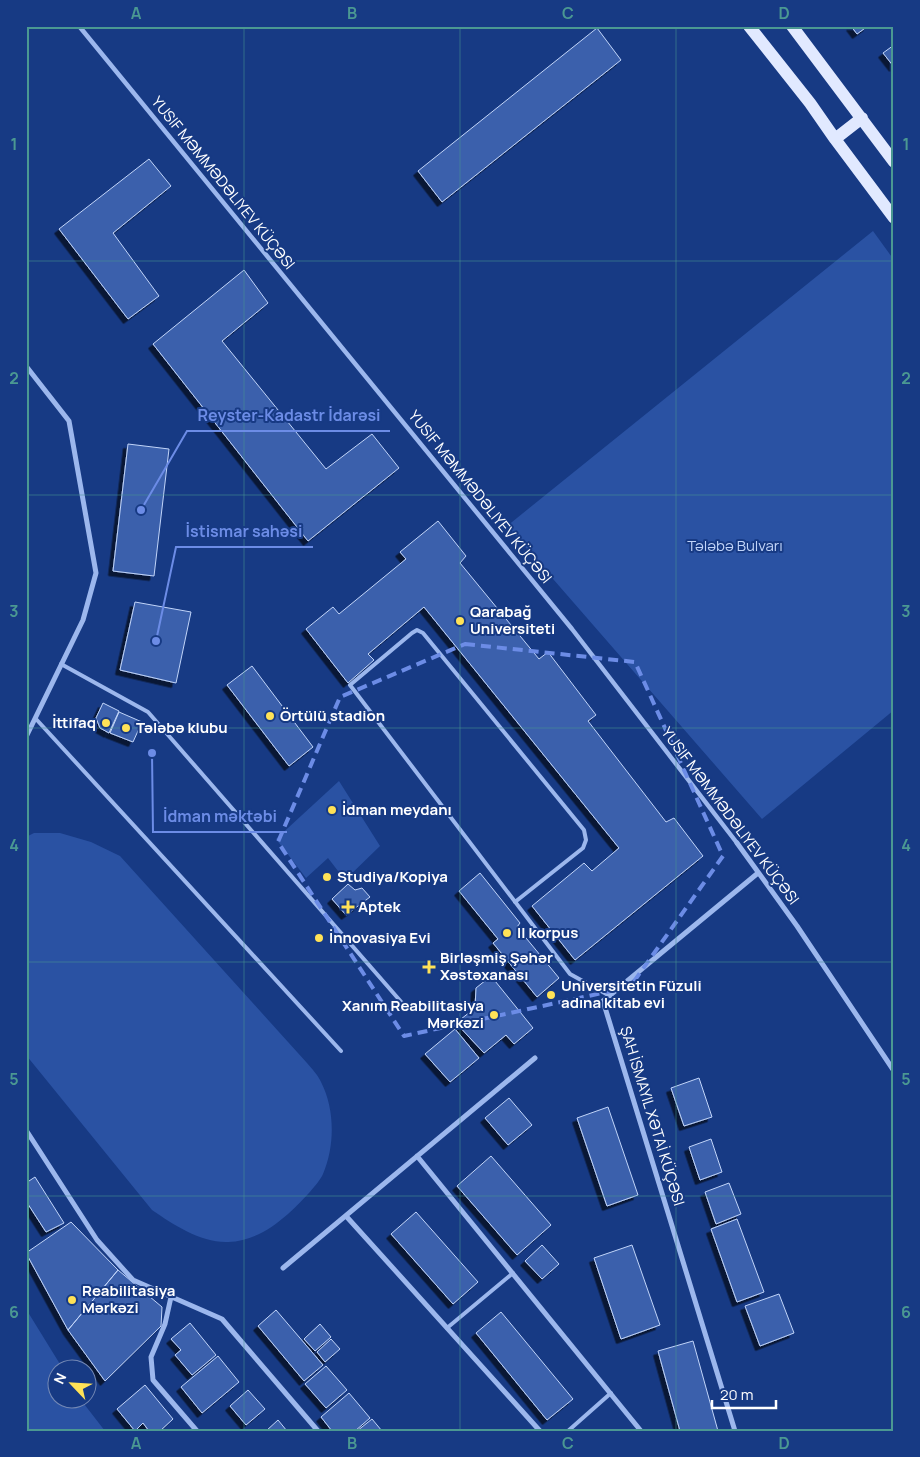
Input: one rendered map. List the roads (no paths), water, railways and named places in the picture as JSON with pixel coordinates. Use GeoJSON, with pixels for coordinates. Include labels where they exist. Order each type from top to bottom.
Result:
{"type":"FeatureCollection","features":[{"type":"Feature","properties":{"kind":"main road"},"geometry":{"type":"LineString","coordinates":[[749,26],[810,103],[894,218]]}},
{"type":"Feature","properties":{"kind":"main road"},"geometry":{"type":"LineString","coordinates":[[792,26],[894,162]]}},
{"type":"Feature","properties":{"kind":"main road"},"geometry":{"type":"LineString","coordinates":[[835,139],[862,118]]}},
{"type":"Feature","properties":{"kind":"street","name":"YUSIF MƏMMƏDƏLIYEV KÜÇƏSI"},"geometry":{"type":"LineString","coordinates":[[79,26],[572,628],[737,843],[802,934],[894,1072]]}},
{"type":"Feature","properties":{"kind":"street"},"geometry":{"type":"LineString","coordinates":[[26,366],[69,421],[96,573],[83,620],[26,737]]}},
{"type":"Feature","properties":{"kind":"street"},"geometry":{"type":"LineString","coordinates":[[610,996],[758,873]]}},
{"type":"Feature","properties":{"kind":"street","name":"ŞAH İSMAYIL XƏTAİ KÜÇƏSI"},"geometry":{"type":"LineString","coordinates":[[610,996],[603,1001],[735,1431]]}},
{"type":"Feature","properties":{"kind":"street"},"geometry":{"type":"LineString","coordinates":[[283,1268],[535,1058]]}},
{"type":"Feature","properties":{"kind":"street"},"geometry":{"type":"LineString","coordinates":[[26,1130],[97,1240],[133,1280],[222,1319],[318,1431]]}},
{"type":"Feature","properties":{"kind":"street"},"geometry":{"type":"LineString","coordinates":[[418,1156],[641,1431]]}},
{"type":"Feature","properties":{"kind":"street"},"geometry":{"type":"LineString","coordinates":[[346,1216],[540,1431]]}},
{"type":"Feature","properties":{"kind":"street"},"geometry":{"type":"LineString","coordinates":[[171,1297],[165,1324],[150,1357],[153,1380],[197,1431]]}},
{"type":"Feature","properties":{"kind":"lane"},"geometry":{"type":"LineString","coordinates":[[515,902],[583,848],[586,840],[584,830],[423,633],[417,630],[350,685],[515,902],[570,974],[610,996]]}},
{"type":"Feature","properties":{"kind":"lane"},"geometry":{"type":"LineString","coordinates":[[61,664],[148,712],[403,1004]]}},
{"type":"Feature","properties":{"kind":"lane"},"geometry":{"type":"LineString","coordinates":[[36,719],[341,1051]]}},
{"type":"Feature","properties":{"kind":"lane"},"geometry":{"type":"LineString","coordinates":[[447,1328],[513,1273]]}},
{"type":"Feature","properties":{"kind":"lane"},"geometry":{"type":"LineString","coordinates":[[568,1431],[611,1393]]}},
{"type":"Feature","properties":{"kind":"place","name":"Reyster-Kadastr İdarəsi"},"geometry":{"type":"Point","coordinates":[141,510]}},
{"type":"Feature","properties":{"kind":"place","name":"Qarabağ Universiteti"},"geometry":{"type":"Point","coordinates":[460,621]}},
{"type":"Feature","properties":{"kind":"place","name":"İstismar sahəsi"},"geometry":{"type":"Point","coordinates":[156,641]}},
{"type":"Feature","properties":{"kind":"place","name":"Örtülü stadion"},"geometry":{"type":"Point","coordinates":[270,716]}},
{"type":"Feature","properties":{"kind":"place","name":"İttifaq"},"geometry":{"type":"Point","coordinates":[106,723]}},
{"type":"Feature","properties":{"kind":"place","name":"Tələbə klubu"},"geometry":{"type":"Point","coordinates":[126,728]}},
{"type":"Feature","properties":{"kind":"place","name":"İdman məktəbi"},"geometry":{"type":"Point","coordinates":[152,753]}},
{"type":"Feature","properties":{"kind":"place","name":"İdman meydanı"},"geometry":{"type":"Point","coordinates":[332,810]}},
{"type":"Feature","properties":{"kind":"place","name":"Studiya/Kopiya"},"geometry":{"type":"Point","coordinates":[327,877]}},
{"type":"Feature","properties":{"kind":"place","name":"Aptek"},"geometry":{"type":"Point","coordinates":[348,907]}},
{"type":"Feature","properties":{"kind":"place","name":"II korpus"},"geometry":{"type":"Point","coordinates":[507,933]}},
{"type":"Feature","properties":{"kind":"place","name":"İnnovasiya Evi"},"geometry":{"type":"Point","coordinates":[319,938]}},
{"type":"Feature","properties":{"kind":"place","name":"Birləşmiş Şəhər Xəstəxanası"},"geometry":{"type":"Point","coordinates":[429,967]}},
{"type":"Feature","properties":{"kind":"place","name":"Universitetin Füzuli adına kitab evi"},"geometry":{"type":"Point","coordinates":[551,995]}},
{"type":"Feature","properties":{"kind":"place","name":"Xanım Reabilitasiya Mərkəzi"},"geometry":{"type":"Point","coordinates":[494,1015]}},
{"type":"Feature","properties":{"kind":"place","name":"Reabilitasiya Mərkəzi"},"geometry":{"type":"Point","coordinates":[72,1300]}},
{"type":"Feature","properties":{"kind":"park label","name":"Tələbə Bulvarı"},"geometry":{"type":"Point","coordinates":[735,546]}}]}
